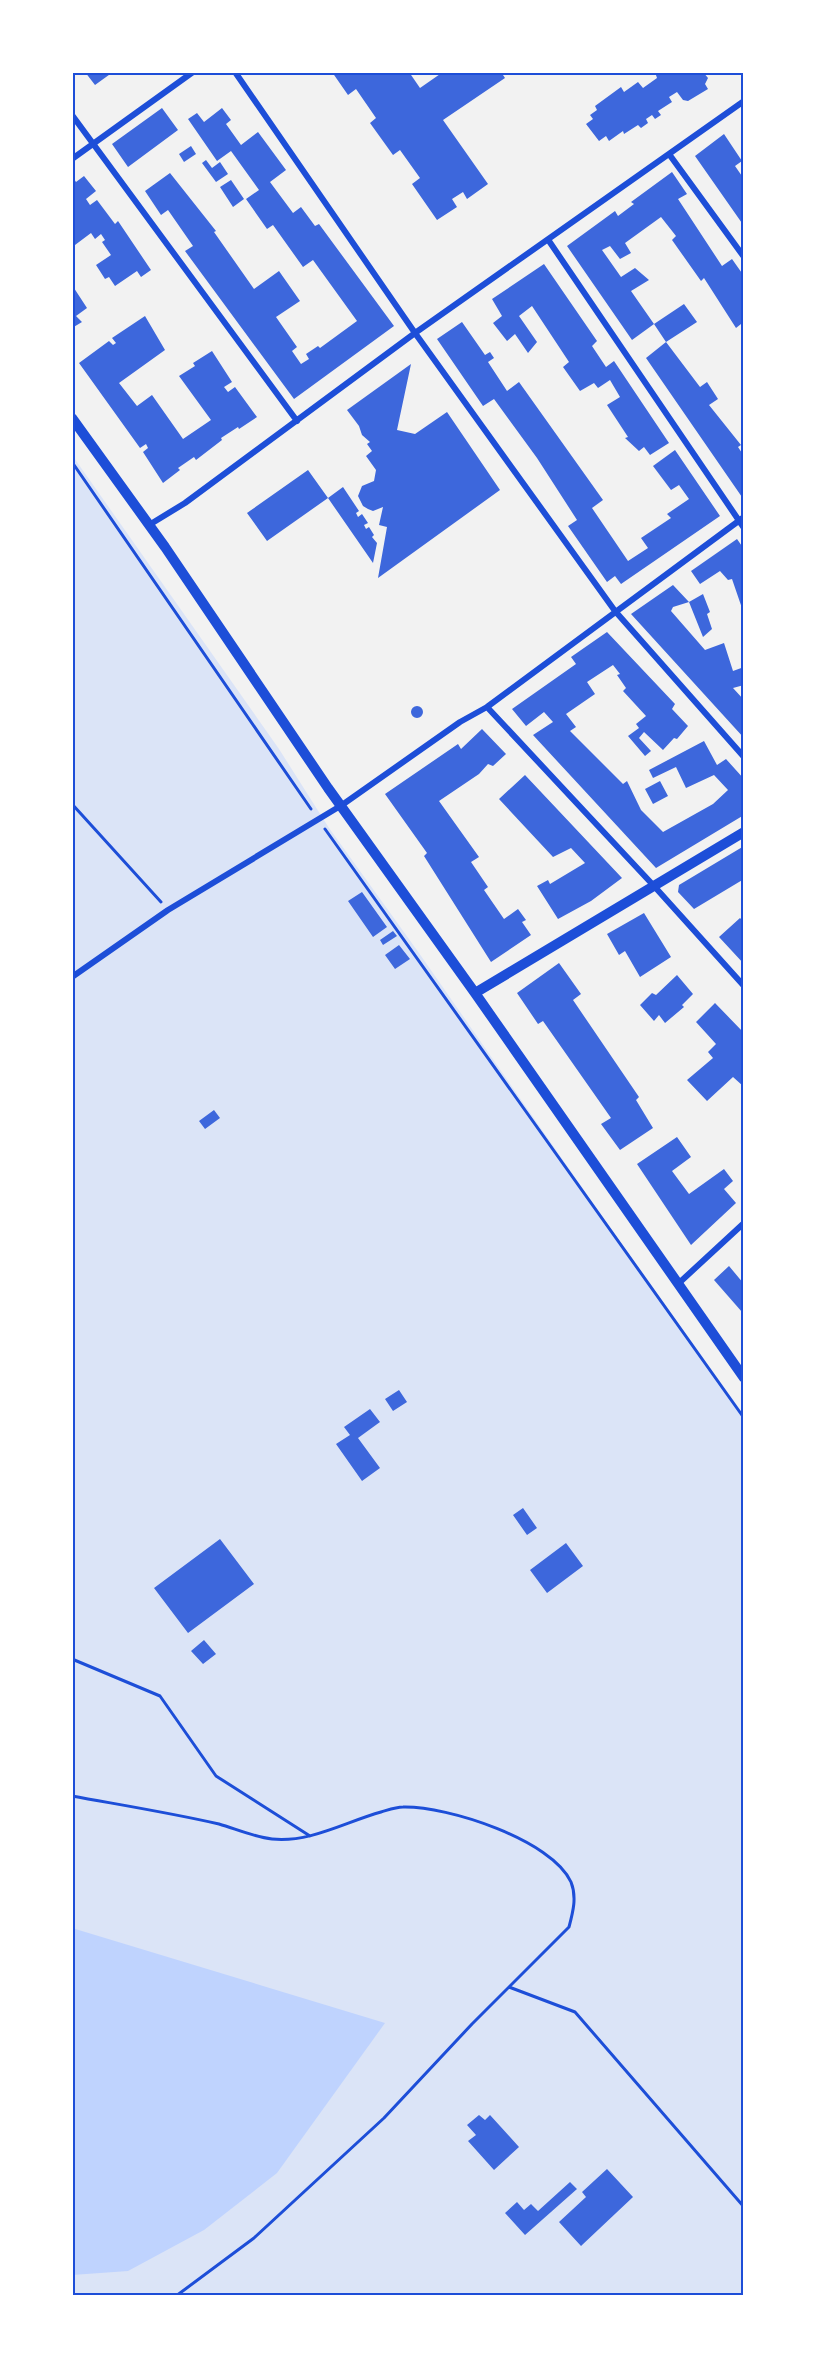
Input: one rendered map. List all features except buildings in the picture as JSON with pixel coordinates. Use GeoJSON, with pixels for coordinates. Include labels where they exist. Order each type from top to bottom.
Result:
{"type":"FeatureCollection","features":[{"type":"Feature","properties":{"kind":"street"},"geometry":{"type":"LineString","coordinates":[[72,159],[193,72]]}},
{"type":"Feature","properties":{"kind":"street"},"geometry":{"type":"LineString","coordinates":[[235,72],[415,333],[615,611],[744,757]]}},
{"type":"Feature","properties":{"kind":"street"},"geometry":{"type":"LineString","coordinates":[[149,525],[185,503],[415,333],[744,101]]}},
{"type":"Feature","properties":{"kind":"street"},"geometry":{"type":"LineString","coordinates":[[72,115],[297,421]]}},
{"type":"Feature","properties":{"kind":"street"},"geometry":{"type":"LineString","coordinates":[[669,154],[744,257]]}},
{"type":"Feature","properties":{"kind":"street"},"geometry":{"type":"LineString","coordinates":[[549,240],[742,519],[744,528]]}},
{"type":"Feature","properties":{"kind":"street"},"geometry":{"type":"LineString","coordinates":[[72,418],[149,525],[328,788],[475,993],[744,1378]]}},
{"type":"Feature","properties":{"kind":"street"},"geometry":{"type":"LineString","coordinates":[[72,976],[168,910],[342,805],[460,722],[487,707],[742,519]]}},
{"type":"Feature","properties":{"kind":"street"},"geometry":{"type":"LineString","coordinates":[[487,707],[744,986]]}},
{"type":"Feature","properties":{"kind":"street"},"geometry":{"type":"LineString","coordinates":[[475,993],[744,831]]}},
{"type":"Feature","properties":{"kind":"street"},"geometry":{"type":"LineString","coordinates":[[679,1283],[744,1223]]}},
{"type":"Feature","properties":{"kind":"path"},"geometry":{"type":"LineString","coordinates":[[72,462],[318,819],[744,1418]]}},
{"type":"Feature","properties":{"kind":"path"},"geometry":{"type":"LineString","coordinates":[[72,804],[168,910]]}},
{"type":"Feature","properties":{"kind":"path"},"geometry":{"type":"LineString","coordinates":[[72,1659],[160,1696],[216,1776],[311,1837]]}},
{"type":"Feature","properties":{"kind":"path"},"geometry":{"type":"LineString","coordinates":[[72,1796],[219,1824],[272,1839],[311,1837],[358,1818],[401,1807],[436,1809],[484,1822],[536,1849],[560,1864],[572,1884],[575,1905],[569,1927],[508,1987],[384,2118],[254,2238],[176,2296]]}},
{"type":"Feature","properties":{"kind":"path"},"geometry":{"type":"LineString","coordinates":[[508,1987],[574,2012],[744,2207]]}},
{"type":"Feature","properties":{"kind":"shaded area"},"geometry":{"type":"Polygon","coordinates":[[[72,455],[279,749],[329,828],[744,1415],[744,2296],[72,2296],[72,455]]]}},
{"type":"Feature","properties":{"kind":"water"},"geometry":{"type":"Polygon","coordinates":[[[72,1928],[385,2023],[277,2173],[204,2230],[128,2271],[72,2275],[72,1928]]]}}]}
